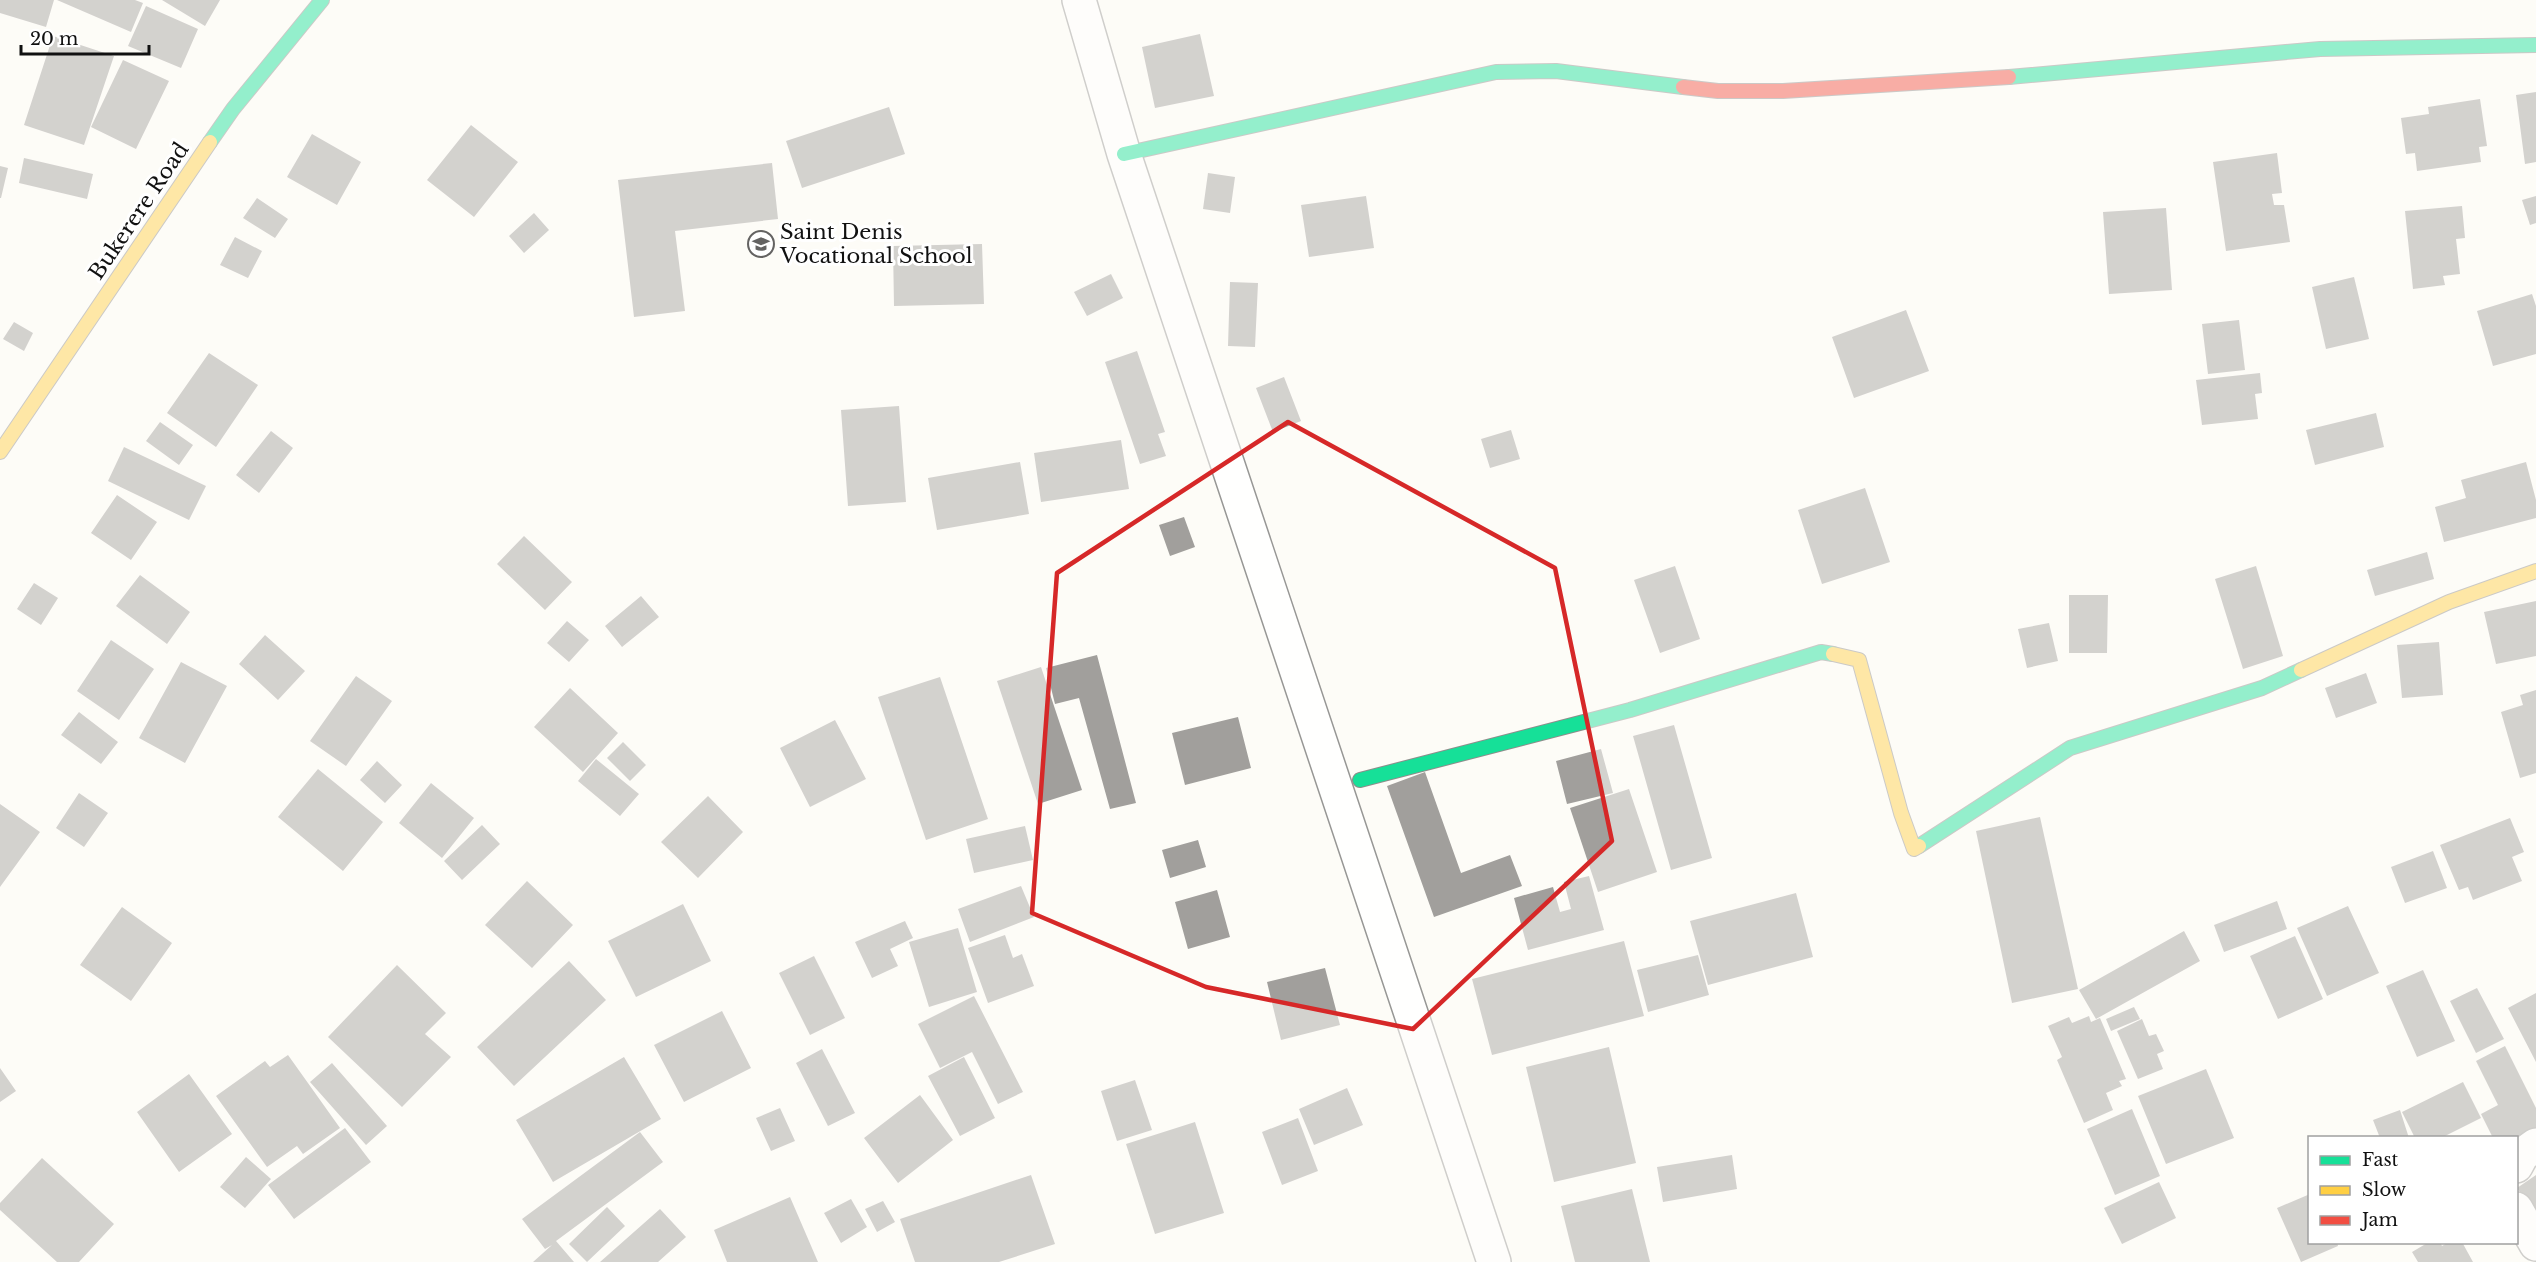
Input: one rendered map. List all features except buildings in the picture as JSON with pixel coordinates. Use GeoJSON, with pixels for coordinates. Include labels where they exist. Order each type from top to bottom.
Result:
{"type":"FeatureCollection","features":[{"type":"Feature","properties":{"kind":"street","name":"Bukerere Road"},"geometry":{"type":"LineString","coordinates":[[0,452],[233,109],[322,0]]}},
{"type":"Feature","properties":{"kind":"street"},"geometry":{"type":"LineString","coordinates":[[1078,0],[1124,154],[1494,1262]]}},
{"type":"Feature","properties":{"kind":"street"},"geometry":{"type":"LineString","coordinates":[[1124,154],[1496,72],[1556,71],[1718,91],[1784,91],[2013,77],[2320,49],[2536,45]]}},
{"type":"Feature","properties":{"kind":"street"},"geometry":{"type":"LineString","coordinates":[[1360,780],[1630,710],[1821,652],[1859,660],[1901,813],[1914,849],[2070,748],[2262,688],[2449,602],[2536,571]]}},
{"type":"Feature","properties":{"kind":"street"},"geometry":{"type":"LineString","coordinates":[[2518,1164],[2522,1155],[2536,1145]]}},
{"type":"Feature","properties":{"kind":"street"},"geometry":{"type":"LineString","coordinates":[[2518,1211],[2536,1244]]}},
{"type":"Feature","properties":{"kind":"highlighted area"},"geometry":{"type":"Polygon","coordinates":[[[1288,422],[1555,568],[1612,841],[1413,1029],[1206,987],[1032,913],[1057,573],[1288,422]]]}},
{"type":"Feature","properties":{"kind":"traffic: fast"},"geometry":{"type":"LineString","coordinates":[[210,142],[233,109],[322,0]]}},
{"type":"Feature","properties":{"kind":"traffic: fast"},"geometry":{"type":"LineString","coordinates":[[2009,77],[2320,49],[2536,45]]}},
{"type":"Feature","properties":{"kind":"traffic: fast"},"geometry":{"type":"LineString","coordinates":[[1124,154],[1496,72],[1556,71],[1683,87]]}},
{"type":"Feature","properties":{"kind":"traffic: fast"},"geometry":{"type":"LineString","coordinates":[[1360,780],[1630,710],[1821,652],[1833,654]]}},
{"type":"Feature","properties":{"kind":"traffic: fast"},"geometry":{"type":"LineString","coordinates":[[1919,846],[2070,748],[2262,688],[2301,670]]}},
{"type":"Feature","properties":{"kind":"traffic: slow"},"geometry":{"type":"LineString","coordinates":[[0,452],[210,142]]}},
{"type":"Feature","properties":{"kind":"traffic: slow"},"geometry":{"type":"LineString","coordinates":[[2301,670],[2449,602],[2536,571]]}},
{"type":"Feature","properties":{"kind":"traffic: slow"},"geometry":{"type":"LineString","coordinates":[[1833,654],[1859,660],[1901,813],[1914,849],[1919,846]]}},
{"type":"Feature","properties":{"kind":"traffic: jam"},"geometry":{"type":"LineString","coordinates":[[1683,87],[1718,91],[1783,91],[2009,77]]}},
{"type":"Feature","properties":{"kind":"place","name":"Saint Denis Vocational School"},"geometry":{"type":"Point","coordinates":[761,244]}}]}
